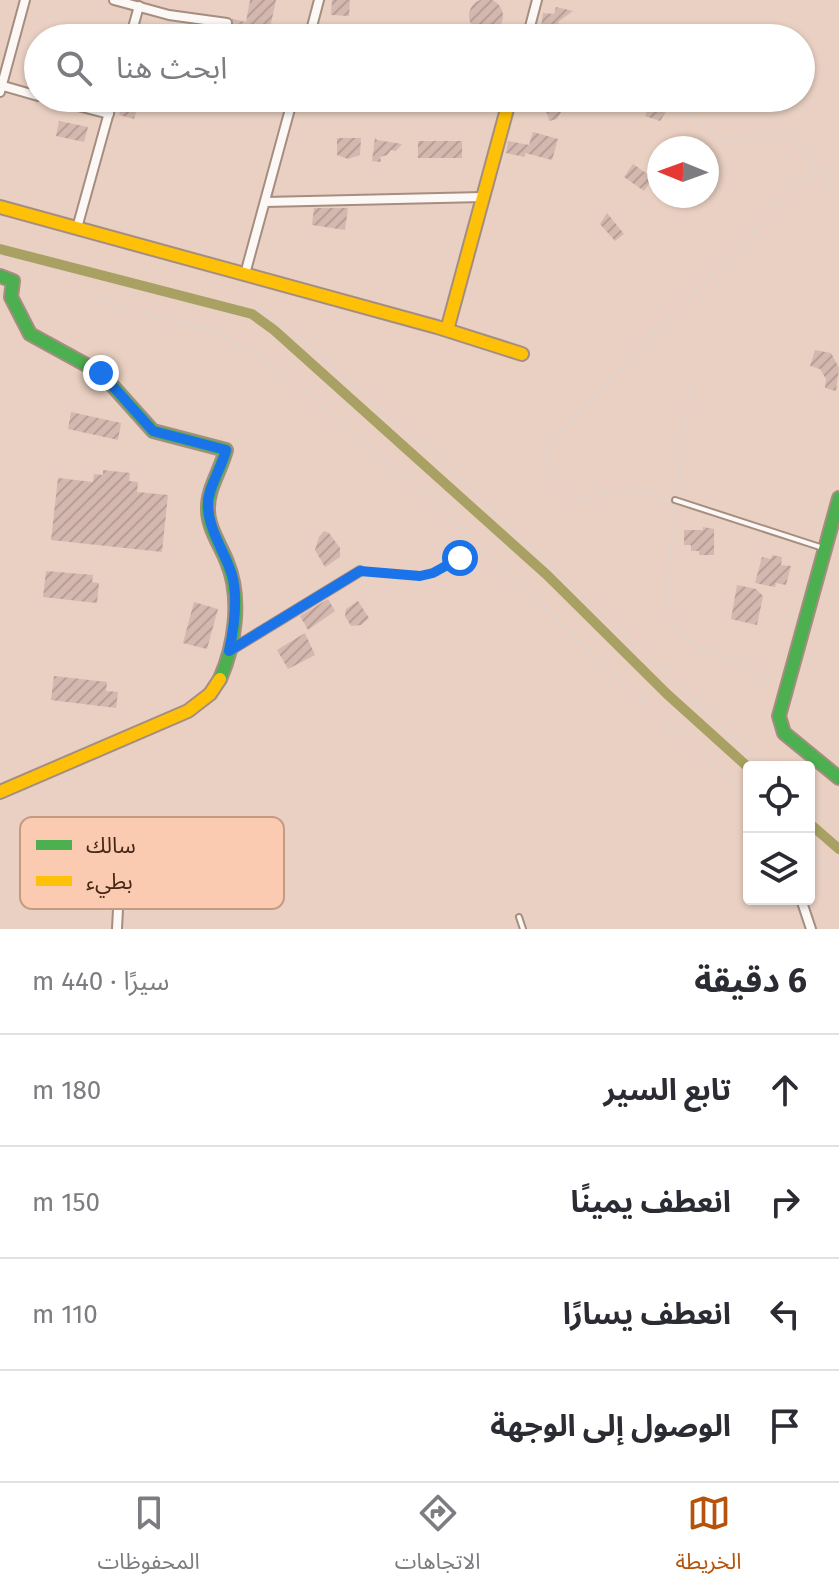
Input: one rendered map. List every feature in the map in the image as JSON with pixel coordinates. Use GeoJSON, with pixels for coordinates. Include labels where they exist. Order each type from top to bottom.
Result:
{"type":"FeatureCollection","features":[{"type":"Feature","properties":{"kind":"street"},"geometry":{"type":"LineString","coordinates":[[24,93],[1,88],[25,0]]}},
{"type":"Feature","properties":{"kind":"street"},"geometry":{"type":"LineString","coordinates":[[114,0],[169,15],[227,23]]}},
{"type":"Feature","properties":{"kind":"street"},"geometry":{"type":"LineString","coordinates":[[313,24],[319,0]]}},
{"type":"Feature","properties":{"kind":"street"},"geometry":{"type":"LineString","coordinates":[[531,24],[537,0]]}},
{"type":"Feature","properties":{"kind":"street"},"geometry":{"type":"LineString","coordinates":[[134,24],[139,6]]}},
{"type":"Feature","properties":{"kind":"street"},"geometry":{"type":"LineString","coordinates":[[77,228],[109,114],[101,112]]}},
{"type":"Feature","properties":{"kind":"street"},"geometry":{"type":"LineString","coordinates":[[245,274],[289,112]]}},
{"type":"Feature","properties":{"kind":"street"},"geometry":{"type":"LineString","coordinates":[[447,330],[506,112]]}},
{"type":"Feature","properties":{"kind":"street"},"geometry":{"type":"LineString","coordinates":[[265,202],[483,197]]}},
{"type":"Feature","properties":{"kind":"street"},"geometry":{"type":"LineString","coordinates":[[0,207],[447,330],[522,354]]}},
{"type":"Feature","properties":{"kind":"street"},"geometry":{"type":"LineString","coordinates":[[0,276],[13,281],[11,297],[30,334],[101,373],[153,431],[226,450],[223,466],[208,499],[208,515],[232,573],[235,589],[229,651],[217,686],[188,711],[0,792]]}},
{"type":"Feature","properties":{"kind":"street"},"geometry":{"type":"LineString","coordinates":[[839,498],[779,716],[784,733],[839,778]]}},
{"type":"Feature","properties":{"kind":"street"},"geometry":{"type":"LineString","coordinates":[[229,651],[360,571]]}},
{"type":"Feature","properties":{"kind":"street"},"geometry":{"type":"LineString","coordinates":[[803,905],[811,929]]}},
{"type":"Feature","properties":{"kind":"street"},"geometry":{"type":"LineString","coordinates":[[117,929],[118,909]]}},
{"type":"Feature","properties":{"kind":"lane"},"geometry":{"type":"LineString","coordinates":[[675,500],[825,549]]}},
{"type":"Feature","properties":{"kind":"lane"},"geometry":{"type":"LineString","coordinates":[[519,917],[523,929]]}},
{"type":"Feature","properties":{"kind":"path"},"geometry":{"type":"LineString","coordinates":[[688,112],[723,141],[738,142],[780,133],[793,139],[839,197]]}},
{"type":"Feature","properties":{"kind":"path"},"geometry":{"type":"LineString","coordinates":[[675,500],[633,490],[579,500],[560,491],[549,473],[542,451],[816,165]]}},
{"type":"Feature","properties":{"kind":"path"},"geometry":{"type":"LineString","coordinates":[[97,299],[211,331],[274,364],[414,486],[743,793]]}},
{"type":"Feature","properties":{"kind":"path"},"geometry":{"type":"LineString","coordinates":[[245,302],[272,317],[315,351],[433,455],[758,761]]}},
{"type":"Feature","properties":{"kind":"path"},"geometry":{"type":"LineString","coordinates":[[691,383],[675,500],[666,614],[696,647],[763,674],[784,696]]}},
{"type":"Feature","properties":{"kind":"path"},"geometry":{"type":"LineString","coordinates":[[360,571],[420,576],[433,573],[475,546]]}},
{"type":"Feature","properties":{"kind":"path"},"geometry":{"type":"LineString","coordinates":[[815,811],[839,832]]}},
{"type":"Feature","properties":{"kind":"path"},"geometry":{"type":"LineString","coordinates":[[815,856],[839,878]]}},
{"type":"Feature","properties":{"kind":"building"},"geometry":{"type":"Polygon","coordinates":[[[250,0],[276,0],[271,24],[233,24],[232,19],[246,22],[250,0]]]}},
{"type":"Feature","properties":{"kind":"building"},"geometry":{"type":"Polygon","coordinates":[[[332,0],[350,0],[349,16],[331,15],[332,0]]]}},
{"type":"Feature","properties":{"kind":"building"},"geometry":{"type":"Polygon","coordinates":[[[479,0],[493,0],[502,9],[501,24],[470,23],[470,9],[479,0]]]}},
{"type":"Feature","properties":{"kind":"building"},"geometry":{"type":"Polygon","coordinates":[[[556,7],[573,11],[559,24],[542,24],[543,13],[554,14],[556,7]]]}},
{"type":"Feature","properties":{"kind":"building"},"geometry":{"type":"Polygon","coordinates":[[[120,112],[136,112],[134,119],[119,115],[120,112]]]}},
{"type":"Feature","properties":{"kind":"building"},"geometry":{"type":"Polygon","coordinates":[[[561,112],[557,119],[549,121],[547,113],[561,112]]]}},
{"type":"Feature","properties":{"kind":"building"},"geometry":{"type":"Polygon","coordinates":[[[647,112],[666,112],[660,121],[645,116],[647,112]]]}},
{"type":"Feature","properties":{"kind":"building"},"geometry":{"type":"Polygon","coordinates":[[[59,121],[88,127],[84,142],[56,136],[59,121]]]}},
{"type":"Feature","properties":{"kind":"building"},"geometry":{"type":"Polygon","coordinates":[[[533,132],[558,139],[552,160],[525,153],[525,157],[506,153],[508,141],[529,145],[533,132]]]}},
{"type":"Feature","properties":{"kind":"building"},"geometry":{"type":"Polygon","coordinates":[[[337,138],[361,138],[360,155],[348,159],[337,155],[337,138]]]}},
{"type":"Feature","properties":{"kind":"building"},"geometry":{"type":"Polygon","coordinates":[[[375,138],[402,144],[396,151],[391,150],[380,157],[381,162],[372,161],[375,138]]]}},
{"type":"Feature","properties":{"kind":"building"},"geometry":{"type":"Polygon","coordinates":[[[418,141],[462,141],[462,158],[418,158],[418,141]]]}},
{"type":"Feature","properties":{"kind":"building"},"geometry":{"type":"Polygon","coordinates":[[[633,164],[647,174],[647,187],[644,191],[624,177],[633,164]]]}},
{"type":"Feature","properties":{"kind":"building"},"geometry":{"type":"Polygon","coordinates":[[[314,208],[348,208],[345,230],[312,225],[314,208]]]}},
{"type":"Feature","properties":{"kind":"building"},"geometry":{"type":"Polygon","coordinates":[[[607,213],[624,234],[615,241],[600,224],[607,213]]]}},
{"type":"Feature","properties":{"kind":"building"},"geometry":{"type":"Polygon","coordinates":[[[815,350],[831,353],[839,368],[836,391],[825,388],[826,379],[820,369],[810,366],[815,350]]]}},
{"type":"Feature","properties":{"kind":"building"},"geometry":{"type":"Polygon","coordinates":[[[71,412],[121,423],[118,440],[68,429],[71,412]]]}},
{"type":"Feature","properties":{"kind":"building"},"geometry":{"type":"Polygon","coordinates":[[[103,470],[130,473],[129,481],[138,482],[137,492],[168,495],[162,552],[51,540],[58,478],[93,482],[94,474],[103,475],[103,470]]]}},
{"type":"Feature","properties":{"kind":"building"},"geometry":{"type":"Polygon","coordinates":[[[703,527],[714,529],[714,555],[699,555],[699,551],[691,551],[691,545],[684,545],[684,530],[703,530],[703,527]]]}},
{"type":"Feature","properties":{"kind":"building"},"geometry":{"type":"Polygon","coordinates":[[[324,531],[340,548],[340,557],[325,567],[315,550],[324,531]]]}},
{"type":"Feature","properties":{"kind":"building"},"geometry":{"type":"Polygon","coordinates":[[[772,555],[782,557],[781,565],[791,566],[786,585],[776,583],[775,587],[755,583],[762,557],[771,559],[772,555]]]}},
{"type":"Feature","properties":{"kind":"building"},"geometry":{"type":"Polygon","coordinates":[[[46,571],[93,575],[92,582],[99,583],[97,603],[43,597],[46,571]]]}},
{"type":"Feature","properties":{"kind":"building"},"geometry":{"type":"Polygon","coordinates":[[[737,585],[756,589],[763,596],[757,625],[731,619],[737,585]]]}},
{"type":"Feature","properties":{"kind":"building"},"geometry":{"type":"Polygon","coordinates":[[[328,599],[335,611],[308,630],[300,616],[328,599]]]}},
{"type":"Feature","properties":{"kind":"building"},"geometry":{"type":"Polygon","coordinates":[[[358,601],[369,618],[361,625],[351,626],[345,616],[346,609],[358,601]]]}},
{"type":"Feature","properties":{"kind":"building"},"geometry":{"type":"Polygon","coordinates":[[[194,602],[218,609],[207,649],[183,643],[194,602]]]}},
{"type":"Feature","properties":{"kind":"building"},"geometry":{"type":"Polygon","coordinates":[[[305,633],[315,655],[288,669],[277,650],[305,633]]]}},
{"type":"Feature","properties":{"kind":"building"},"geometry":{"type":"Polygon","coordinates":[[[54,676],[107,682],[106,691],[118,692],[116,708],[51,700],[54,676]]]}},
{"type":"Feature","properties":{"kind":"waterway"},"geometry":{"type":"LineString","coordinates":[[0,249],[252,314],[274,330],[547,575],[667,694],[743,763]]}},
{"type":"Feature","properties":{"kind":"waterway"},"geometry":{"type":"LineString","coordinates":[[815,828],[839,849]]}},
{"type":"Feature","properties":{"kind":"traffic: fast"},"geometry":{"type":"LineString","coordinates":[[0,276],[13,281],[11,297],[30,334],[101,373],[153,431],[226,450],[208,502],[210,523],[232,576],[234,591],[233,637],[220,679]]}},
{"type":"Feature","properties":{"kind":"traffic: fast"},"geometry":{"type":"LineString","coordinates":[[839,498],[779,716],[784,733],[839,778]]}},
{"type":"Feature","properties":{"kind":"traffic: slow"},"geometry":{"type":"LineString","coordinates":[[447,330],[506,112]]}},
{"type":"Feature","properties":{"kind":"traffic: slow"},"geometry":{"type":"LineString","coordinates":[[0,207],[437,327],[522,354]]}},
{"type":"Feature","properties":{"kind":"traffic: slow"},"geometry":{"type":"LineString","coordinates":[[0,792],[188,711],[210,694],[220,679]]}},
{"type":"Feature","properties":{"kind":"route"},"geometry":{"type":"LineString","coordinates":[[101,373],[153,431],[226,450],[223,466],[208,499],[208,515],[232,573],[235,589],[229,651],[360,571],[420,576],[433,573],[460,558]]}}]}
